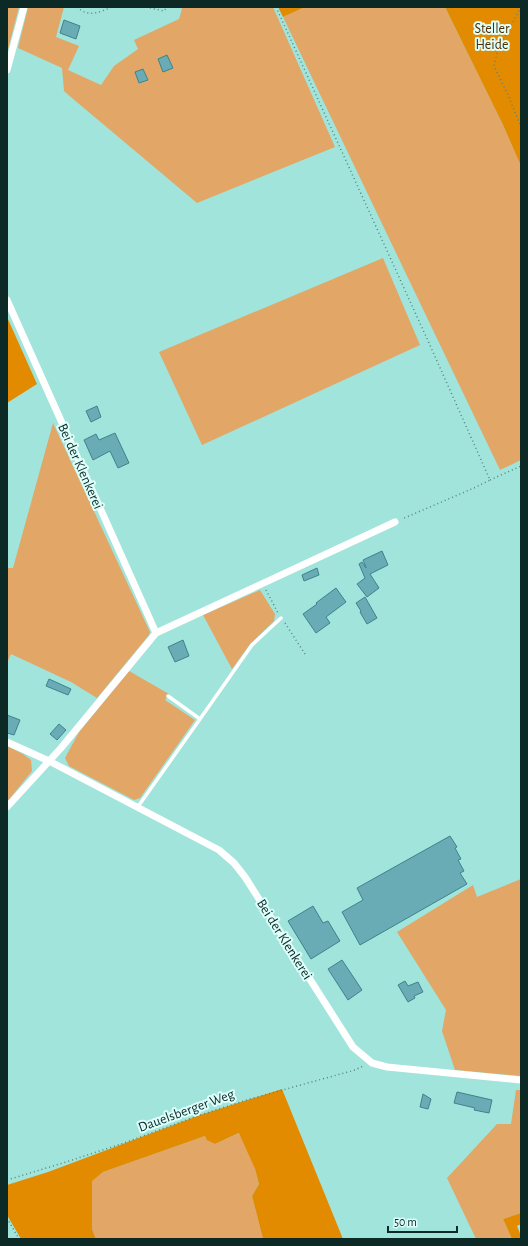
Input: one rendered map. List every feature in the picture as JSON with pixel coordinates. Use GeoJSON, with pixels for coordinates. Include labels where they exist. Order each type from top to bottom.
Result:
{"type":"FeatureCollection","features":[{"type":"Feature","properties":{"kind":"street"},"geometry":{"type":"LineString","coordinates":[[7,70],[24,7]]}},
{"type":"Feature","properties":{"kind":"street","name":"Bei der Klenkerei"},"geometry":{"type":"LineString","coordinates":[[7,300],[156,633]]}},
{"type":"Feature","properties":{"kind":"street"},"geometry":{"type":"LineString","coordinates":[[7,807],[49,761],[156,633],[395,522]]}},
{"type":"Feature","properties":{"kind":"street","name":"Bei der Klenkerei"},"geometry":{"type":"LineString","coordinates":[[7,742],[49,761],[219,850],[234,863],[245,877],[353,1047],[372,1063],[387,1068],[521,1080]]}},
{"type":"Feature","properties":{"kind":"lane"},"geometry":{"type":"LineString","coordinates":[[137,808],[252,646],[281,618]]}},
{"type":"Feature","properties":{"kind":"lane"},"geometry":{"type":"LineString","coordinates":[[168,696],[200,719]]}},
{"type":"Feature","properties":{"kind":"path"},"geometry":{"type":"LineString","coordinates":[[77,7],[80,10],[90,14],[112,7]]}},
{"type":"Feature","properties":{"kind":"path"},"geometry":{"type":"LineString","coordinates":[[146,7],[164,11],[167,7]]}},
{"type":"Feature","properties":{"kind":"path"},"geometry":{"type":"LineString","coordinates":[[276,7],[490,480]]}},
{"type":"Feature","properties":{"kind":"path"},"geometry":{"type":"LineString","coordinates":[[521,7],[498,48],[494,66],[521,127]]}},
{"type":"Feature","properties":{"kind":"path"},"geometry":{"type":"LineString","coordinates":[[395,522],[521,466]]}},
{"type":"Feature","properties":{"kind":"path","name":"Dauelsberger Weg"},"geometry":{"type":"LineString","coordinates":[[7,1180],[124,1143],[200,1115],[250,1099],[355,1070],[372,1063]]}},
{"type":"Feature","properties":{"kind":"path"},"geometry":{"type":"LineString","coordinates":[[7,1218],[19,1239]]}},
{"type":"Feature","properties":{"kind":"shaded area"},"geometry":{"type":"Polygon","coordinates":[[[7,7],[19,7],[7,53],[7,7]]]}},
{"type":"Feature","properties":{"kind":"shaded area"},"geometry":{"type":"Polygon","coordinates":[[[28,7],[64,7],[56,37],[79,46],[68,70],[101,85],[114,66],[138,49],[134,40],[179,19],[182,9],[180,7],[273,7],[335,147],[197,203],[64,91],[62,68],[18,48],[28,7]]]}},
{"type":"Feature","properties":{"kind":"shaded area"},"geometry":{"type":"Polygon","coordinates":[[[305,7],[445,7],[503,125],[521,166],[521,460],[500,470],[283,17],[305,7]]]}},
{"type":"Feature","properties":{"kind":"shaded area"},"geometry":{"type":"Polygon","coordinates":[[[383,258],[420,345],[202,445],[159,352],[383,258]]]}},
{"type":"Feature","properties":{"kind":"shaded area"},"geometry":{"type":"Polygon","coordinates":[[[53,423],[150,632],[97,698],[71,682],[11,654],[7,663],[7,568],[13,568],[53,423]]]}},
{"type":"Feature","properties":{"kind":"shaded area"},"geometry":{"type":"Polygon","coordinates":[[[260,590],[275,614],[274,621],[250,644],[232,669],[203,615],[260,590]]]}},
{"type":"Feature","properties":{"kind":"shaded area"},"geometry":{"type":"Polygon","coordinates":[[[129,671],[169,694],[165,700],[195,720],[140,798],[134,800],[69,766],[65,758],[79,732],[129,671]]]}},
{"type":"Feature","properties":{"kind":"shaded area"},"geometry":{"type":"Polygon","coordinates":[[[7,746],[31,760],[32,771],[7,802],[7,746]]]}},
{"type":"Feature","properties":{"kind":"shaded area"},"geometry":{"type":"Polygon","coordinates":[[[521,879],[521,1076],[455,1070],[442,1031],[446,1010],[397,932],[473,885],[477,897],[521,879]]]}},
{"type":"Feature","properties":{"kind":"shaded area"},"geometry":{"type":"Polygon","coordinates":[[[516,1090],[521,1090],[521,1213],[503,1219],[512,1239],[476,1239],[447,1178],[497,1124],[511,1124],[516,1090]]]}},
{"type":"Feature","properties":{"kind":"shaded area"},"geometry":{"type":"Polygon","coordinates":[[[240,1133],[255,1169],[259,1184],[252,1196],[263,1239],[96,1239],[92,1229],[92,1180],[103,1172],[205,1136],[215,1144],[240,1133]]]}},
{"type":"Feature","properties":{"kind":"green space"},"geometry":{"type":"Polygon","coordinates":[[[278,7],[305,7],[283,17],[278,7]]]}},
{"type":"Feature","properties":{"kind":"green space","name":"Steller Heide"},"geometry":{"type":"Polygon","coordinates":[[[445,7],[521,7],[521,166],[503,125],[445,7]]]}},
{"type":"Feature","properties":{"kind":"green space"},"geometry":{"type":"Polygon","coordinates":[[[7,317],[37,384],[7,403],[7,317]]]}},
{"type":"Feature","properties":{"kind":"green space"},"geometry":{"type":"Polygon","coordinates":[[[282,1089],[343,1239],[263,1239],[252,1196],[259,1184],[255,1169],[239,1133],[215,1144],[207,1140],[205,1136],[103,1172],[92,1181],[92,1229],[96,1239],[21,1239],[7,1215],[7,1185],[48,1172],[200,1115],[282,1089]]]}},
{"type":"Feature","properties":{"kind":"green space"},"geometry":{"type":"Polygon","coordinates":[[[521,1213],[521,1224],[517,1226],[521,1239],[512,1239],[503,1219],[521,1213]]]}},
{"type":"Feature","properties":{"kind":"building"},"geometry":{"type":"Polygon","coordinates":[[[64,20],[80,26],[76,39],[60,33],[64,20]]]}},
{"type":"Feature","properties":{"kind":"building"},"geometry":{"type":"Polygon","coordinates":[[[167,55],[173,68],[163,72],[158,59],[167,55]]]}},
{"type":"Feature","properties":{"kind":"building"},"geometry":{"type":"Polygon","coordinates":[[[143,69],[148,80],[139,83],[135,72],[143,69]]]}},
{"type":"Feature","properties":{"kind":"building"},"geometry":{"type":"Polygon","coordinates":[[[97,406],[101,417],[91,422],[86,411],[97,406]]]}},
{"type":"Feature","properties":{"kind":"building"},"geometry":{"type":"Polygon","coordinates":[[[115,433],[129,463],[118,468],[110,451],[93,460],[84,440],[96,434],[99,440],[115,433]]]}},
{"type":"Feature","properties":{"kind":"building"},"geometry":{"type":"Polygon","coordinates":[[[382,551],[388,565],[370,574],[379,588],[367,597],[357,584],[365,578],[359,564],[362,562],[366,568],[363,560],[382,551]]]}},
{"type":"Feature","properties":{"kind":"building"},"geometry":{"type":"Polygon","coordinates":[[[317,568],[319,575],[304,581],[302,575],[317,568]]]}},
{"type":"Feature","properties":{"kind":"building"},"geometry":{"type":"Polygon","coordinates":[[[336,588],[346,602],[326,617],[330,623],[316,633],[303,614],[336,588]]]}},
{"type":"Feature","properties":{"kind":"building"},"geometry":{"type":"Polygon","coordinates":[[[365,597],[377,618],[367,624],[356,603],[365,597]]]}},
{"type":"Feature","properties":{"kind":"building"},"geometry":{"type":"Polygon","coordinates":[[[183,640],[189,656],[175,662],[168,647],[183,640]]]}},
{"type":"Feature","properties":{"kind":"building"},"geometry":{"type":"Polygon","coordinates":[[[49,679],[71,689],[68,695],[46,686],[49,679]]]}},
{"type":"Feature","properties":{"kind":"building"},"geometry":{"type":"Polygon","coordinates":[[[7,715],[20,720],[14,735],[7,733],[7,715]]]}},
{"type":"Feature","properties":{"kind":"building"},"geometry":{"type":"Polygon","coordinates":[[[59,724],[66,730],[57,740],[50,734],[59,724]]]}},
{"type":"Feature","properties":{"kind":"building"},"geometry":{"type":"Polygon","coordinates":[[[450,836],[457,847],[455,848],[461,859],[458,860],[464,871],[460,873],[467,884],[360,945],[342,912],[363,900],[357,888],[450,836]]]}},
{"type":"Feature","properties":{"kind":"building"},"geometry":{"type":"Polygon","coordinates":[[[313,906],[323,923],[328,921],[340,941],[311,959],[288,921],[313,906]]]}},
{"type":"Feature","properties":{"kind":"building"},"geometry":{"type":"Polygon","coordinates":[[[342,960],[362,990],[348,1000],[328,969],[342,960]]]}},
{"type":"Feature","properties":{"kind":"building"},"geometry":{"type":"Polygon","coordinates":[[[405,981],[408,986],[418,982],[423,992],[414,996],[415,998],[408,1002],[398,985],[405,981]]]}},
{"type":"Feature","properties":{"kind":"building"},"geometry":{"type":"Polygon","coordinates":[[[457,1092],[492,1100],[489,1113],[474,1110],[475,1108],[454,1103],[457,1092]]]}},
{"type":"Feature","properties":{"kind":"building"},"geometry":{"type":"Polygon","coordinates":[[[423,1094],[431,1099],[428,1109],[420,1107],[423,1094]]]}}]}
